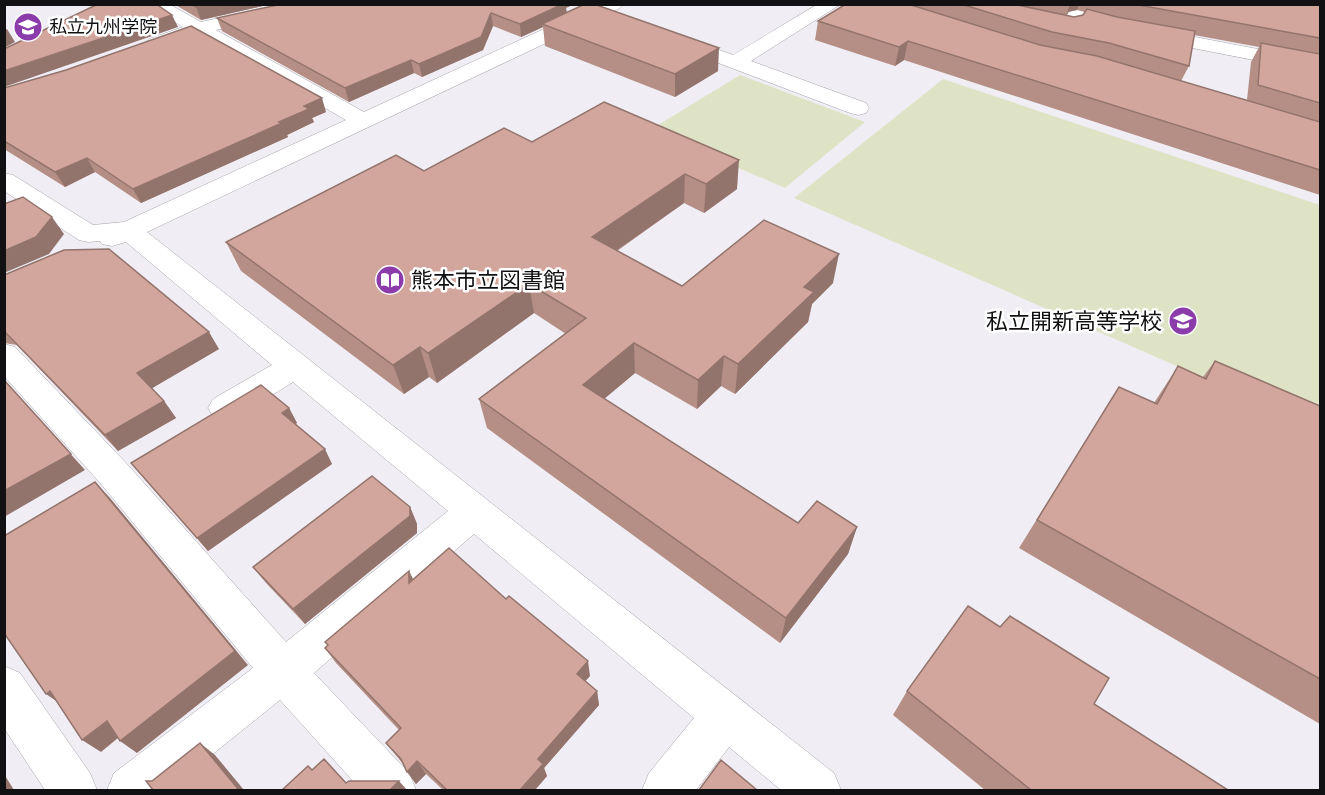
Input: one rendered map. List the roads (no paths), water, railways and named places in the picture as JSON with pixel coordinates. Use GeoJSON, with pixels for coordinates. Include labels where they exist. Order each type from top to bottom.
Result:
{"type":"FeatureCollection","features":[{"type":"Feature","properties":{"kind":"street"},"geometry":{"type":"LineString","coordinates":[[155,4],[363,121]]}},
{"type":"Feature","properties":{"kind":"street"},"geometry":{"type":"LineString","coordinates":[[142,48],[197,29],[311,4]]}},
{"type":"Feature","properties":{"kind":"street"},"geometry":{"type":"LineString","coordinates":[[735,62],[832,4]]}},
{"type":"Feature","properties":{"kind":"street"},"geometry":{"type":"LineString","coordinates":[[76,254],[363,121],[612,12]]}},
{"type":"Feature","properties":{"kind":"street"},"geometry":{"type":"LineString","coordinates":[[1062,62],[1076,16]]}},
{"type":"Feature","properties":{"kind":"street"},"geometry":{"type":"LineString","coordinates":[[1046,22],[1076,16],[1099,24]]}},
{"type":"Feature","properties":{"kind":"street"},"geometry":{"type":"LineString","coordinates":[[1134,31],[1320,67]]}},
{"type":"Feature","properties":{"kind":"street"},"geometry":{"type":"LineString","coordinates":[[657,33],[858,108]]}},
{"type":"Feature","properties":{"kind":"street"},"geometry":{"type":"LineString","coordinates":[[1041,58],[1083,66]]}},
{"type":"Feature","properties":{"kind":"street"},"geometry":{"type":"LineString","coordinates":[[4,180],[88,234],[128,230],[817,790]]}},
{"type":"Feature","properties":{"kind":"street"},"geometry":{"type":"LineString","coordinates":[[4,355],[114,474],[283,671],[392,790]]}},
{"type":"Feature","properties":{"kind":"street"},"geometry":{"type":"LineString","coordinates":[[195,426],[295,366]]}},
{"type":"Feature","properties":{"kind":"street"},"geometry":{"type":"LineString","coordinates":[[131,790],[283,671],[475,511]]}},
{"type":"Feature","properties":{"kind":"street"},"geometry":{"type":"LineString","coordinates":[[4,688],[73,790]]}},
{"type":"Feature","properties":{"kind":"street"},"geometry":{"type":"LineString","coordinates":[[666,790],[725,716]]}},
{"type":"Feature","properties":{"kind":"place","name":"私立九州学院"},"geometry":{"type":"Point","coordinates":[28,27]}},
{"type":"Feature","properties":{"kind":"place","name":"熊本市立図書館"},"geometry":{"type":"Point","coordinates":[390,280]}},
{"type":"Feature","properties":{"kind":"place","name":"私立開新高等学校"},"geometry":{"type":"Point","coordinates":[1183,321]}}]}
